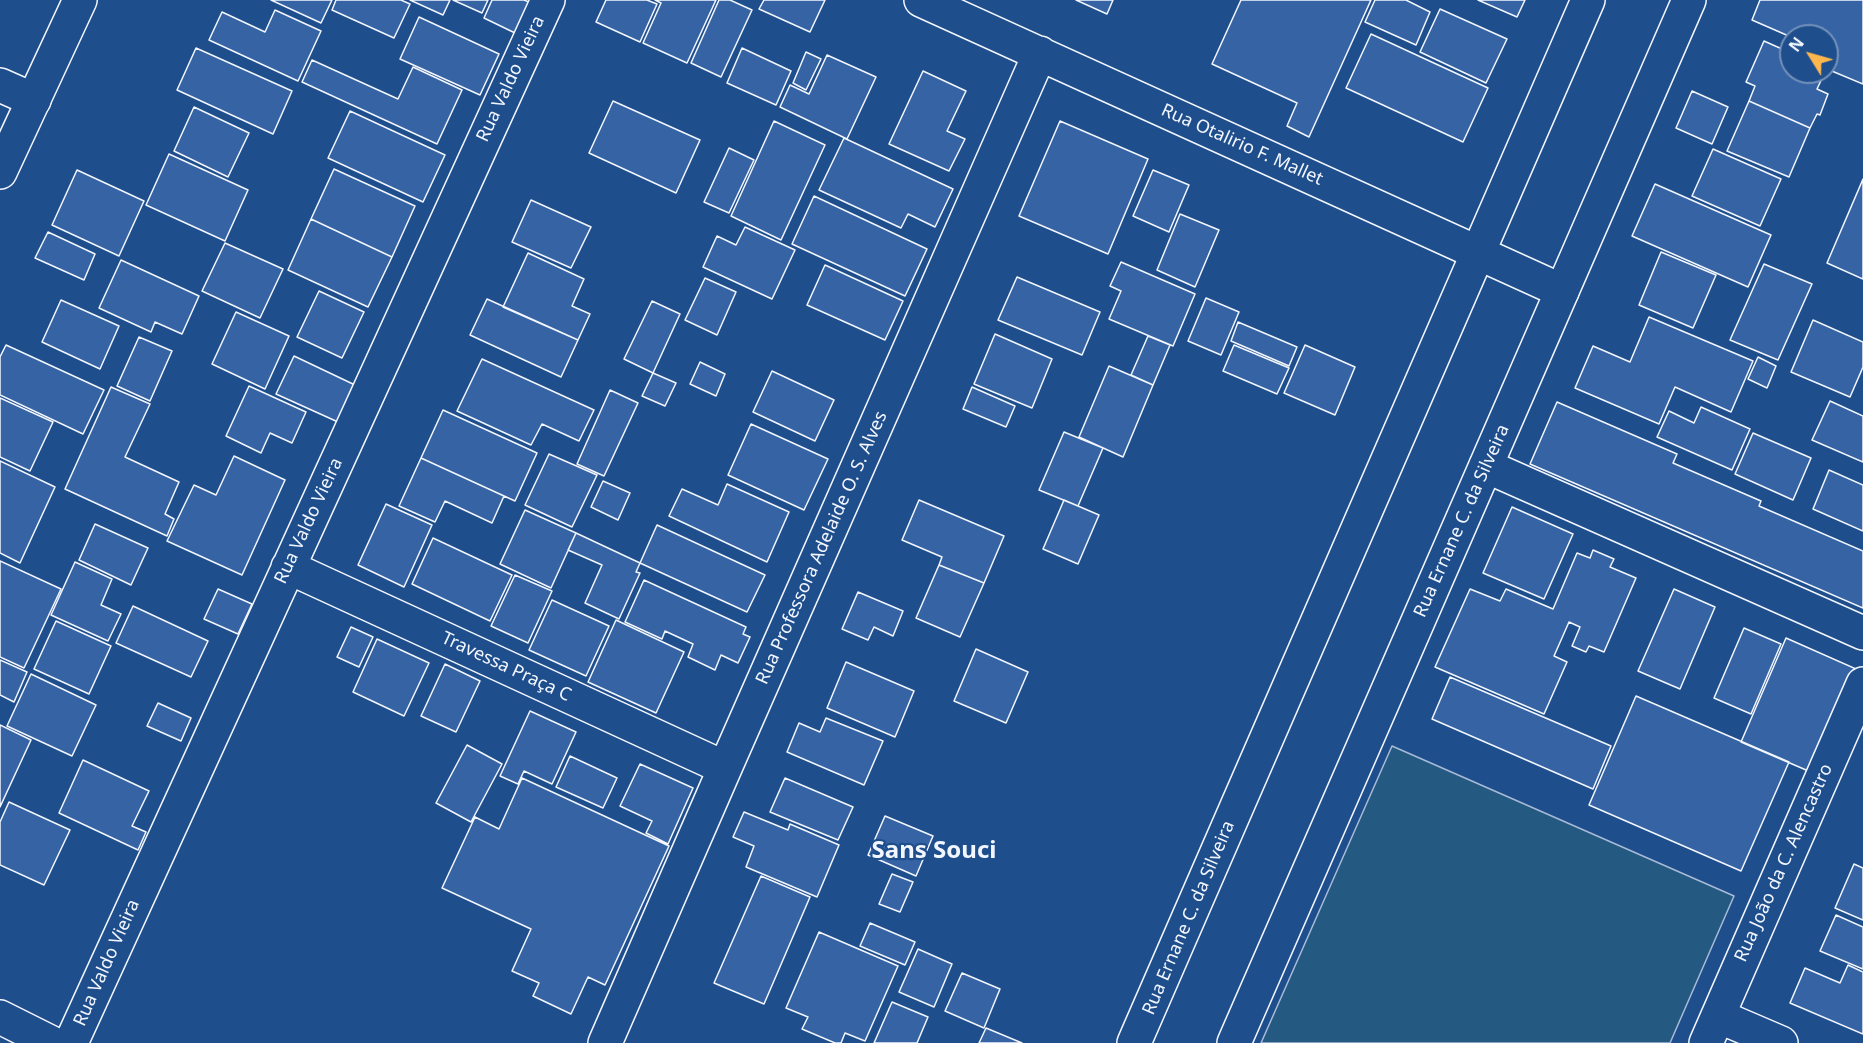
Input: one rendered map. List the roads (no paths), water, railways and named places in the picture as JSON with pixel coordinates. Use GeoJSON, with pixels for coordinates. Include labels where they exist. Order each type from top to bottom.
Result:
{"type":"FeatureCollection","features":[{"type":"Feature","properties":{"kind":"street"},"geometry":{"type":"LineString","coordinates":[[0,172],[80,0]]}},
{"type":"Feature","properties":{"kind":"street","name":"Rua Valdo Vieira"},"geometry":{"type":"LineString","coordinates":[[71,1043],[548,0]]}},
{"type":"Feature","properties":{"kind":"street","name":"Rua Otalirio F. Mallet"},"geometry":{"type":"LineString","coordinates":[[921,0],[1562,291]]}},
{"type":"Feature","properties":{"kind":"street","name":"Rua Ernane C. da Silveira"},"geometry":{"type":"LineString","coordinates":[[1134,1043],[1588,0]]}},
{"type":"Feature","properties":{"kind":"street","name":"Rua Ernane C. da Silveira"},"geometry":{"type":"LineString","coordinates":[[1234,1043],[1689,0]]}},
{"type":"Feature","properties":{"kind":"street","name":"Rua Professora Adelaide O. S. Alves"},"geometry":{"type":"LineString","coordinates":[[605,1043],[1040,53]]}},
{"type":"Feature","properties":{"kind":"street"},"geometry":{"type":"LineString","coordinates":[[0,85],[33,100]]}},
{"type":"Feature","properties":{"kind":"street"},"geometry":{"type":"LineString","coordinates":[[1486,466],[1863,633]]}},
{"type":"Feature","properties":{"kind":"street","name":"Travessa Praça C"},"geometry":{"type":"LineString","coordinates":[[288,567],[724,768]]}},
{"type":"Feature","properties":{"kind":"street","name":"Rua João da C. Alencastro"},"geometry":{"type":"LineString","coordinates":[[1712,1029],[1863,684]]}},
{"type":"Feature","properties":{"kind":"street"},"geometry":{"type":"LineString","coordinates":[[0,1017],[52,1043]]}},
{"type":"Feature","properties":{"kind":"street"},"geometry":{"type":"LineString","coordinates":[[1712,1029],[1781,1043]]}},
{"type":"Feature","properties":{"kind":"district","name":"Sans Souci"},"geometry":{"type":"Point","coordinates":[934,851]}}]}
